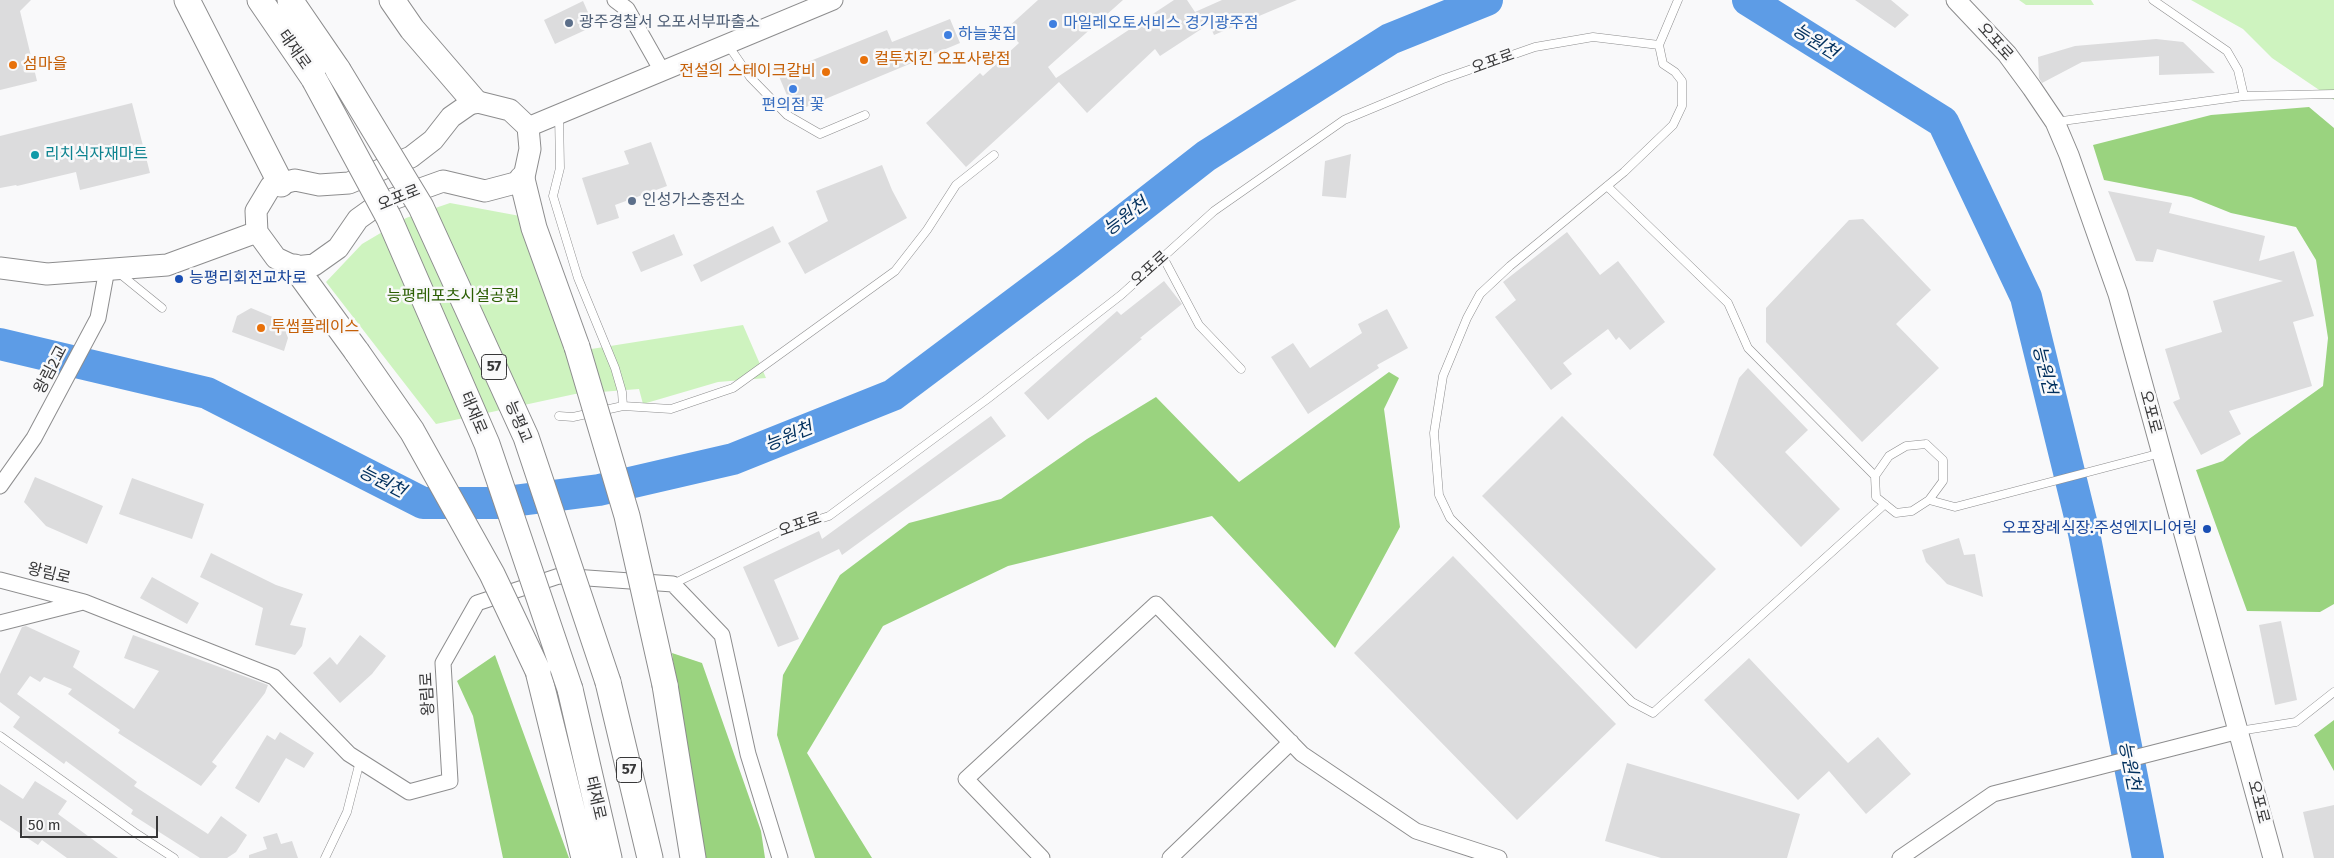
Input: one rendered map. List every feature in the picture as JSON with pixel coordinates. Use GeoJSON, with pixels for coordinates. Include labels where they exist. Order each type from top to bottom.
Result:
{"type":"FeatureCollection","features":[{"type":"Feature","properties":{"kind":"highway"},"geometry":{"type":"LineString","coordinates":[[187,0],[281,184]]}},
{"type":"Feature","properties":{"kind":"highway","name":"태재로"},"geometry":{"type":"LineString","coordinates":[[260,0],[314,79],[389,218],[487,444],[570,688],[609,858]]}},
{"type":"Feature","properties":{"kind":"highway","name":"태재로"},"geometry":{"type":"LineString","coordinates":[[290,0],[338,70]]}},
{"type":"Feature","properties":{"kind":"highway"},"geometry":{"type":"LineString","coordinates":[[392,0],[412,29],[474,101]]}},
{"type":"Feature","properties":{"kind":"highway","name":"능평교"},"geometry":{"type":"LineString","coordinates":[[338,70],[421,207],[526,438],[608,682],[650,858]]}},
{"type":"Feature","properties":{"kind":"highway"},"geometry":{"type":"LineString","coordinates":[[522,179],[534,228],[577,347],[627,516],[665,685],[693,858]]}},
{"type":"Feature","properties":{"kind":"highway"},"geometry":{"type":"LineString","coordinates":[[295,267],[357,352],[416,439],[492,574],[538,671],[584,858]]}},
{"type":"Feature","properties":{"kind":"main road","name":"오포로"},"geometry":{"type":"LineString","coordinates":[[281,184],[295,180],[319,185],[350,184],[411,157],[433,140],[451,118],[474,101]]}},
{"type":"Feature","properties":{"kind":"main road"},"geometry":{"type":"LineString","coordinates":[[474,101],[510,110],[528,127],[530,149],[522,179]]}},
{"type":"Feature","properties":{"kind":"main road","name":"오포로"},"geometry":{"type":"LineString","coordinates":[[295,267],[314,266],[338,248],[358,219],[379,204],[443,181],[485,191],[520,182],[522,179]]}},
{"type":"Feature","properties":{"kind":"main road"},"geometry":{"type":"LineString","coordinates":[[281,184],[271,186],[256,211],[257,232],[276,258],[295,267]]}},
{"type":"Feature","properties":{"kind":"main road"},"geometry":{"type":"LineString","coordinates":[[0,268],[47,274],[167,264],[257,232]]}},
{"type":"Feature","properties":{"kind":"street"},"geometry":{"type":"LineString","coordinates":[[615,0],[628,8],[662,72]]}},
{"type":"Feature","properties":{"kind":"street"},"geometry":{"type":"LineString","coordinates":[[528,127],[833,0]]}},
{"type":"Feature","properties":{"kind":"street","name":"오포로"},"geometry":{"type":"LineString","coordinates":[[1956,0],[2007,54],[2055,122],[2069,154],[2118,294],[2273,858]]}},
{"type":"Feature","properties":{"kind":"street","name":"왕림2교"},"geometry":{"type":"LineString","coordinates":[[0,486],[34,438],[98,318],[110,269]]}},
{"type":"Feature","properties":{"kind":"street","name":"왕림로"},"geometry":{"type":"LineString","coordinates":[[0,580],[84,602],[274,677],[350,754],[409,792],[450,781],[443,663],[477,603],[559,576],[673,584]]}},
{"type":"Feature","properties":{"kind":"street"},"geometry":{"type":"LineString","coordinates":[[673,584],[722,635],[748,754],[780,858]]}},
{"type":"Feature","properties":{"kind":"street"},"geometry":{"type":"LineString","coordinates":[[0,623],[84,602]]}},
{"type":"Feature","properties":{"kind":"street"},"geometry":{"type":"LineString","coordinates":[[1042,858],[966,779],[1156,604],[1302,754],[1416,831],[1499,858]]}},
{"type":"Feature","properties":{"kind":"street"},"geometry":{"type":"LineString","coordinates":[[1900,858],[1993,794],[2239,731]]}},
{"type":"Feature","properties":{"kind":"street"},"geometry":{"type":"LineString","coordinates":[[1170,858],[1291,742]]}},
{"type":"Feature","properties":{"kind":"lane"},"geometry":{"type":"LineString","coordinates":[[1678,0],[1659,45],[1663,64],[1674,72],[1682,82],[1682,106],[1673,125],[1607,186],[1510,266],[1480,294],[1467,318],[1443,376],[1434,433],[1439,495],[1450,518],[1632,702],[1653,713],[1885,504]]}},
{"type":"Feature","properties":{"kind":"lane"},"geometry":{"type":"LineString","coordinates":[[2152,0],[2227,51],[2238,70],[2244,96]]}},
{"type":"Feature","properties":{"kind":"lane","name":"오포로"},"geometry":{"type":"LineString","coordinates":[[673,584],[779,532],[829,516],[986,400],[1121,295],[1214,211],[1344,120],[1444,79],[1535,46],[1593,37],[1659,45]]}},
{"type":"Feature","properties":{"kind":"lane"},"geometry":{"type":"LineString","coordinates":[[728,44],[750,77],[787,115],[820,134],[865,115]]}},
{"type":"Feature","properties":{"kind":"lane"},"geometry":{"type":"LineString","coordinates":[[2055,122],[2244,96],[2334,94]]}},
{"type":"Feature","properties":{"kind":"lane"},"geometry":{"type":"LineString","coordinates":[[560,114],[560,168],[553,196],[578,278],[615,368],[622,392],[623,406]]}},
{"type":"Feature","properties":{"kind":"lane"},"geometry":{"type":"LineString","coordinates":[[559,416],[573,417],[623,406],[671,409],[733,388],[895,271],[927,230],[956,185],[994,155]]}},
{"type":"Feature","properties":{"kind":"lane"},"geometry":{"type":"LineString","coordinates":[[1607,186],[1728,303],[1748,348],[1875,476]]}},
{"type":"Feature","properties":{"kind":"lane"},"geometry":{"type":"LineString","coordinates":[[1163,257],[1199,325],[1241,369]]}},
{"type":"Feature","properties":{"kind":"lane"},"geometry":{"type":"LineString","coordinates":[[110,269],[162,308]]}},
{"type":"Feature","properties":{"kind":"lane"},"geometry":{"type":"LineString","coordinates":[[1926,444],[1943,460],[1943,481],[1929,500],[1912,511],[1896,514],[1876,497],[1875,476],[1888,456],[1906,446],[1926,444]]}},
{"type":"Feature","properties":{"kind":"lane"},"geometry":{"type":"LineString","coordinates":[[1929,500],[1955,507],[2161,453]]}},
{"type":"Feature","properties":{"kind":"lane"},"geometry":{"type":"LineString","coordinates":[[2239,731],[2296,722],[2334,692]]}},
{"type":"Feature","properties":{"kind":"lane"},"geometry":{"type":"LineString","coordinates":[[0,736],[134,832],[174,858]]}},
{"type":"Feature","properties":{"kind":"lane"},"geometry":{"type":"LineString","coordinates":[[325,858],[347,812],[360,761]]}},
{"type":"Feature","properties":{"kind":"green space"},"geometry":{"type":"Polygon","coordinates":[[[2019,0],[2091,0],[2094,5],[2026,5],[2019,0]]]}},
{"type":"Feature","properties":{"kind":"green space"},"geometry":{"type":"Polygon","coordinates":[[[2191,0],[2334,0],[2334,100],[2272,58],[2243,29],[2191,0]]]}},
{"type":"Feature","properties":{"kind":"green space"},"geometry":{"type":"Polygon","coordinates":[[[2309,107],[2334,128],[2334,604],[2320,612],[2247,611],[2196,470],[2223,461],[2249,439],[2323,386],[2328,338],[2316,260],[2296,227],[2231,213],[2191,197],[2104,180],[2093,145],[2211,115],[2309,107]]]}},
{"type":"Feature","properties":{"kind":"green space","name":"능평레포츠시설공원"},"geometry":{"type":"Polygon","coordinates":[[[450,203],[520,216],[566,353],[743,325],[766,378],[718,382],[643,404],[639,389],[575,394],[436,424],[326,282],[362,244],[406,218],[450,203]]]}},
{"type":"Feature","properties":{"kind":"green space"},"geometry":{"type":"Polygon","coordinates":[[[1389,372],[1399,378],[1384,409],[1400,527],[1335,648],[1212,516],[1008,566],[883,626],[807,753],[872,858],[815,858],[777,735],[783,675],[840,575],[909,523],[1001,499],[1087,439],[1156,397],[1239,482],[1389,372]]]}},
{"type":"Feature","properties":{"kind":"green space"},"geometry":{"type":"Polygon","coordinates":[[[672,653],[702,663],[761,831],[765,858],[699,858],[672,653]]]}},
{"type":"Feature","properties":{"kind":"green space"},"geometry":{"type":"Polygon","coordinates":[[[495,655],[569,858],[503,858],[473,716],[457,681],[495,655]]]}},
{"type":"Feature","properties":{"kind":"green space"},"geometry":{"type":"Polygon","coordinates":[[[2334,720],[2334,771],[2314,735],[2334,720]]]}},
{"type":"Feature","properties":{"kind":"building"},"geometry":{"type":"Polygon","coordinates":[[[0,0],[31,0],[20,11],[37,81],[0,90],[0,0]]]}},
{"type":"Feature","properties":{"kind":"building"},"geometry":{"type":"Polygon","coordinates":[[[1038,0],[1123,0],[1048,67],[1056,78],[1174,0],[1187,0],[1195,12],[1222,0],[1297,0],[1214,35],[1209,24],[1160,56],[1155,49],[1087,113],[1059,82],[966,167],[926,123],[980,73],[983,76],[1019,43],[1006,29],[1038,0]]]}},
{"type":"Feature","properties":{"kind":"building"},"geometry":{"type":"Polygon","coordinates":[[[1855,0],[1891,0],[1909,15],[1895,28],[1855,0]]]}},
{"type":"Feature","properties":{"kind":"building","name":"광주경찰서 오포서부파출소"},"geometry":{"type":"Polygon","coordinates":[[[583,1],[594,26],[555,44],[544,20],[583,1]]]}},
{"type":"Feature","properties":{"kind":"building"},"geometry":{"type":"Polygon","coordinates":[[[950,19],[960,43],[794,112],[778,74],[887,30],[892,42],[950,19]]]}},
{"type":"Feature","properties":{"kind":"building"},"geometry":{"type":"Polygon","coordinates":[[[2156,39],[2183,42],[2215,73],[2159,75],[2159,56],[2082,62],[2042,83],[2039,78],[2038,57],[2075,46],[2156,39]]]}},
{"type":"Feature","properties":{"kind":"building"},"geometry":{"type":"Polygon","coordinates":[[[132,103],[150,173],[80,190],[76,172],[17,186],[0,188],[0,136],[132,103]]]}},
{"type":"Feature","properties":{"kind":"building"},"geometry":{"type":"Polygon","coordinates":[[[651,142],[667,186],[615,205],[619,218],[597,225],[582,178],[629,164],[624,151],[651,142]]]}},
{"type":"Feature","properties":{"kind":"building"},"geometry":{"type":"Polygon","coordinates":[[[1351,154],[1346,198],[1322,196],[1325,161],[1351,154]]]}},
{"type":"Feature","properties":{"kind":"building"},"geometry":{"type":"Polygon","coordinates":[[[882,165],[892,190],[907,218],[805,274],[788,243],[828,221],[816,191],[882,165]]]}},
{"type":"Feature","properties":{"kind":"building"},"geometry":{"type":"Polygon","coordinates":[[[2108,191],[2172,203],[2169,213],[2265,236],[2259,261],[2294,251],[2314,316],[2293,322],[2312,386],[2229,411],[2241,434],[2201,455],[2173,402],[2180,399],[2165,349],[2222,332],[2213,301],[2283,281],[2157,249],[2153,262],[2136,261],[2108,191]]]}},
{"type":"Feature","properties":{"kind":"building"},"geometry":{"type":"Polygon","coordinates":[[[1863,219],[1931,290],[1896,324],[1939,368],[1862,442],[1766,342],[1766,308],[1849,220],[1863,219]]]}},
{"type":"Feature","properties":{"kind":"building"},"geometry":{"type":"Polygon","coordinates":[[[773,226],[781,242],[701,282],[693,265],[773,226]]]}},
{"type":"Feature","properties":{"kind":"building"},"geometry":{"type":"Polygon","coordinates":[[[1567,232],[1600,275],[1618,261],[1665,322],[1630,350],[1619,337],[1616,340],[1608,329],[1563,363],[1572,374],[1551,390],[1495,317],[1516,300],[1503,282],[1567,232]]]}},
{"type":"Feature","properties":{"kind":"building"},"geometry":{"type":"Polygon","coordinates":[[[674,234],[683,255],[641,272],[632,252],[674,234]]]}},
{"type":"Feature","properties":{"kind":"building"},"geometry":{"type":"Polygon","coordinates":[[[1164,281],[1182,304],[1140,338],[1142,339],[1048,420],[1024,393],[1117,311],[1121,315],[1164,281]]]}},
{"type":"Feature","properties":{"kind":"building"},"geometry":{"type":"Polygon","coordinates":[[[251,308],[282,321],[288,338],[284,351],[232,332],[237,316],[251,308]]]}},
{"type":"Feature","properties":{"kind":"building"},"geometry":{"type":"Polygon","coordinates":[[[1387,309],[1408,348],[1377,365],[1379,368],[1308,414],[1271,357],[1293,343],[1310,368],[1362,333],[1358,324],[1387,309]]]}},
{"type":"Feature","properties":{"kind":"building"},"geometry":{"type":"Polygon","coordinates":[[[1748,368],[1808,430],[1785,452],[1840,509],[1801,547],[1713,455],[1739,378],[1748,368]]]}},
{"type":"Feature","properties":{"kind":"building"},"geometry":{"type":"Polygon","coordinates":[[[991,416],[1006,436],[842,555],[839,549],[774,580],[799,639],[778,647],[743,567],[819,531],[822,539],[991,416]]]}},
{"type":"Feature","properties":{"kind":"building"},"geometry":{"type":"Polygon","coordinates":[[[1562,416],[1716,569],[1636,649],[1482,496],[1562,416]]]}},
{"type":"Feature","properties":{"kind":"building"},"geometry":{"type":"Polygon","coordinates":[[[35,477],[103,506],[87,544],[46,526],[24,502],[35,477]]]}},
{"type":"Feature","properties":{"kind":"building"},"geometry":{"type":"Polygon","coordinates":[[[132,478],[204,504],[192,539],[119,514],[132,478]]]}},
{"type":"Feature","properties":{"kind":"building"},"geometry":{"type":"Polygon","coordinates":[[[1959,538],[1964,555],[1975,554],[1983,597],[1947,584],[1926,562],[1922,550],[1959,538]]]}},
{"type":"Feature","properties":{"kind":"building"},"geometry":{"type":"Polygon","coordinates":[[[211,553],[276,585],[303,594],[290,625],[306,628],[302,646],[295,655],[255,645],[263,608],[200,577],[211,553]]]}},
{"type":"Feature","properties":{"kind":"building"},"geometry":{"type":"Polygon","coordinates":[[[1453,556],[1616,724],[1517,820],[1354,653],[1453,556]]]}},
{"type":"Feature","properties":{"kind":"building"},"geometry":{"type":"Polygon","coordinates":[[[152,577],[199,603],[187,624],[140,598],[152,577]]]}},
{"type":"Feature","properties":{"kind":"building"},"geometry":{"type":"Polygon","coordinates":[[[2281,621],[2297,700],[2275,705],[2259,625],[2281,621]]]}},
{"type":"Feature","properties":{"kind":"building"},"geometry":{"type":"Polygon","coordinates":[[[26,626],[80,651],[73,667],[134,709],[159,671],[124,658],[133,635],[268,685],[265,693],[212,762],[217,766],[201,786],[118,733],[120,730],[68,694],[72,689],[44,677],[40,682],[30,676],[17,694],[137,782],[134,786],[208,834],[221,816],[247,835],[236,852],[227,858],[200,858],[131,814],[133,810],[66,761],[64,764],[13,727],[20,717],[0,702],[0,674],[22,627],[26,626]]]}},
{"type":"Feature","properties":{"kind":"building"},"geometry":{"type":"Polygon","coordinates":[[[360,635],[386,656],[372,674],[340,703],[313,673],[330,657],[337,665],[360,635]]]}},
{"type":"Feature","properties":{"kind":"building"},"geometry":{"type":"Polygon","coordinates":[[[1749,658],[1848,763],[1878,737],[1911,774],[1866,814],[1829,771],[1798,800],[1704,700],[1749,658]]]}},
{"type":"Feature","properties":{"kind":"building"},"geometry":{"type":"Polygon","coordinates":[[[280,732],[314,753],[304,768],[286,758],[259,803],[235,788],[267,735],[275,740],[280,732]]]}},
{"type":"Feature","properties":{"kind":"building"},"geometry":{"type":"Polygon","coordinates":[[[1627,763],[1800,814],[1787,858],[1661,858],[1605,841],[1627,763]]]}},
{"type":"Feature","properties":{"kind":"building"},"geometry":{"type":"Polygon","coordinates":[[[35,781],[67,801],[58,814],[118,858],[67,858],[42,840],[38,845],[0,820],[0,784],[23,799],[35,781]]]}},
{"type":"Feature","properties":{"kind":"building"},"geometry":{"type":"Polygon","coordinates":[[[2334,805],[2334,858],[2314,858],[2303,812],[2334,805]]]}},
{"type":"Feature","properties":{"kind":"building"},"geometry":{"type":"Polygon","coordinates":[[[277,833],[281,844],[292,841],[298,858],[249,858],[249,855],[267,849],[263,837],[277,833]]]}},
{"type":"Feature","properties":{"kind":"waterway","name":"능원천"},"geometry":{"type":"LineString","coordinates":[[0,344],[207,393],[423,503],[497,503],[599,490],[733,459],[893,395],[1069,263],[1206,156],[1390,39],[1487,0]]}},
{"type":"Feature","properties":{"kind":"waterway","name":"능원천"},"geometry":{"type":"LineString","coordinates":[[1748,0],[1943,122],[2026,297],[2084,533],[2148,858]]}},
{"type":"Feature","properties":{"kind":"place","name":"광주경찰서 오포서부파출소"},"geometry":{"type":"Point","coordinates":[569,23]}},
{"type":"Feature","properties":{"kind":"place","name":"마일레오토서비스 경기광주점"},"geometry":{"type":"Point","coordinates":[1053,24]}},
{"type":"Feature","properties":{"kind":"place","name":"하늘꽃집"},"geometry":{"type":"Point","coordinates":[948,35]}},
{"type":"Feature","properties":{"kind":"place","name":"컬투치킨 오포사랑점"},"geometry":{"type":"Point","coordinates":[864,60]}},
{"type":"Feature","properties":{"kind":"place","name":"섬마을"},"geometry":{"type":"Point","coordinates":[13,65]}},
{"type":"Feature","properties":{"kind":"place","name":"전설의 스테이크갈비"},"geometry":{"type":"Point","coordinates":[826,72]}},
{"type":"Feature","properties":{"kind":"place","name":"편의점 꽃"},"geometry":{"type":"Point","coordinates":[793,89]}},
{"type":"Feature","properties":{"kind":"place","name":"리치식자재마트"},"geometry":{"type":"Point","coordinates":[35,155]}},
{"type":"Feature","properties":{"kind":"place","name":"인성가스충전소"},"geometry":{"type":"Point","coordinates":[632,201]}},
{"type":"Feature","properties":{"kind":"place","name":"능평리회전교차로"},"geometry":{"type":"Point","coordinates":[179,279]}},
{"type":"Feature","properties":{"kind":"place","name":"투썸플레이스"},"geometry":{"type":"Point","coordinates":[261,328]}},
{"type":"Feature","properties":{"kind":"place","name":"오포장례식장.주성엔지니어링"},"geometry":{"type":"Point","coordinates":[2207,529]}}]}
